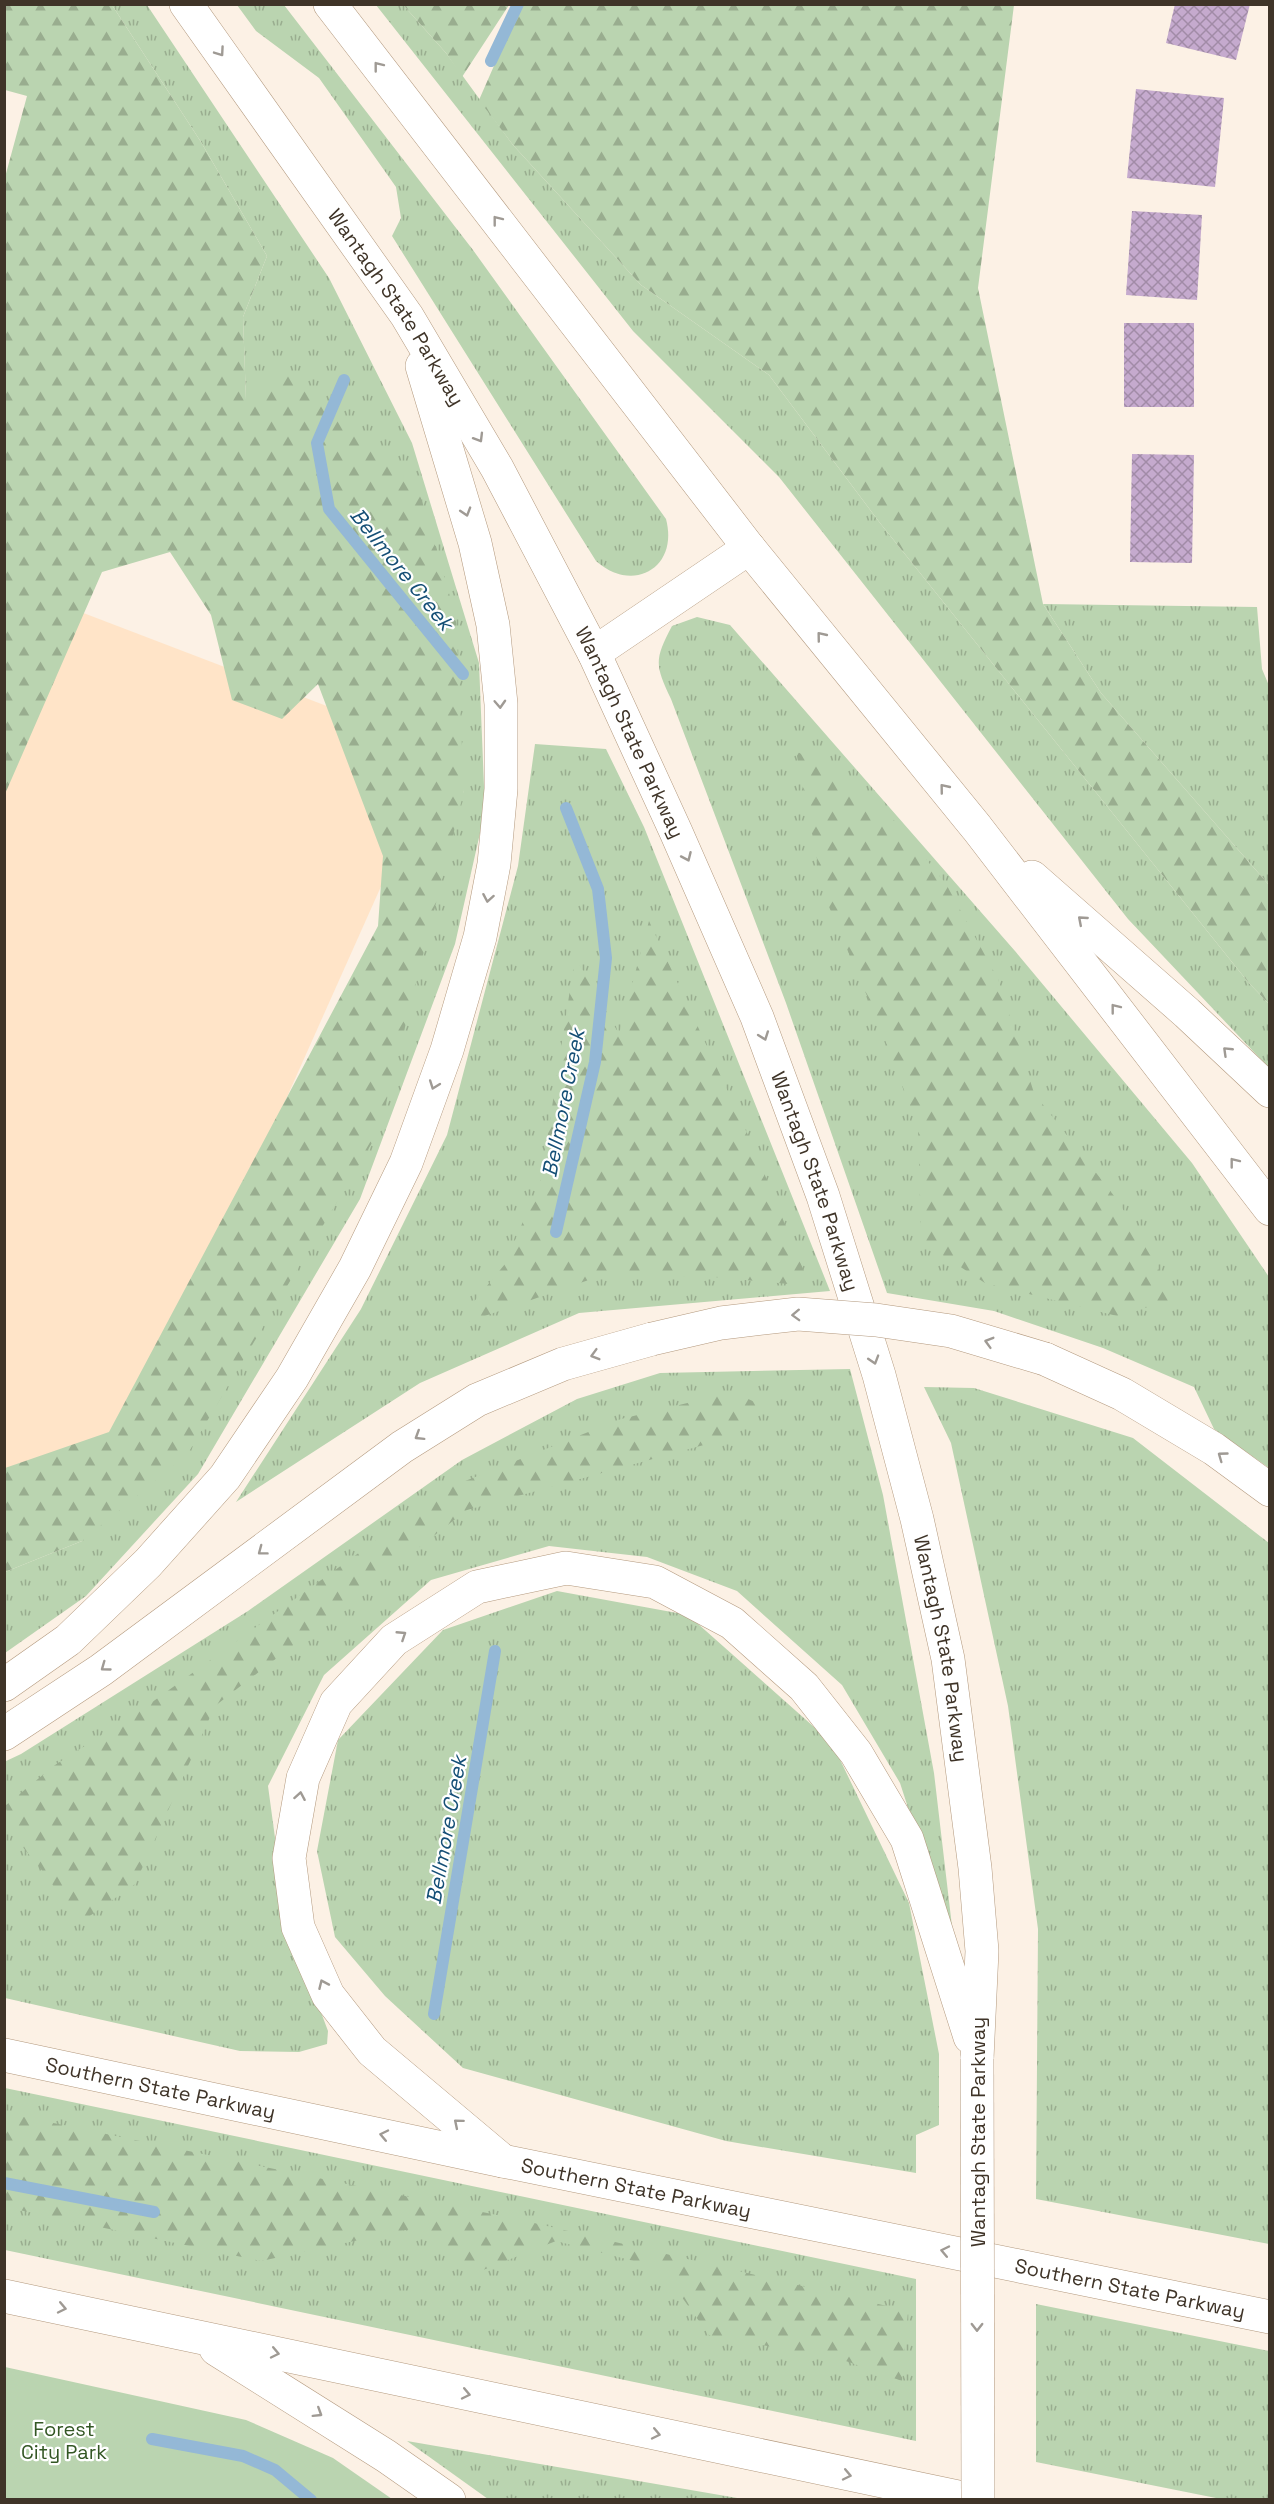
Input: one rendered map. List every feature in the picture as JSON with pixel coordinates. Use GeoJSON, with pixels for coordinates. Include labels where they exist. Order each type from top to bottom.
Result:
{"type":"FeatureCollection","features":[{"type":"Feature","properties":{"kind":"main road","name":"Wantagh State Parkway"},"geometry":{"type":"LineString","coordinates":[[186,4],[406,316],[497,468],[594,653],[676,832],[757,1017],[824,1196],[879,1375],[917,1519],[948,1659],[971,1834],[982,1951],[977,2059],[978,2499]]}},
{"type":"Feature","properties":{"kind":"main road"},"geometry":{"type":"LineString","coordinates":[[330,4],[749,548],[977,828],[1269,1209]]}},
{"type":"Feature","properties":{"kind":"main road"},"geometry":{"type":"LineString","coordinates":[[4,1685],[68,1640],[148,1563],[225,1477],[292,1378],[356,1268],[405,1163],[447,1050],[477,948],[494,864],[501,789],[501,704],[493,625],[475,543],[406,316]]}},
{"type":"Feature","properties":{"kind":"main road"},"geometry":{"type":"LineString","coordinates":[[594,653],[749,548]]}},
{"type":"Feature","properties":{"kind":"main road"},"geometry":{"type":"LineString","coordinates":[[977,828],[1187,1013],[1269,1091]]}},
{"type":"Feature","properties":{"kind":"main road"},"geometry":{"type":"LineString","coordinates":[[4,1734],[101,1670],[402,1447],[477,1400],[563,1364],[652,1339],[721,1323],[798,1314],[876,1320],[951,1331],[1045,1359],[1122,1395],[1214,1449],[1269,1490]]}},
{"type":"Feature","properties":{"kind":"main road"},"geometry":{"type":"LineString","coordinates":[[502,2161],[372,2051],[328,1995],[298,1927],[289,1858],[303,1778],[336,1703],[394,1640],[477,1587],[566,1568],[655,1582],[732,1623],[804,1687],[856,1753],[907,1839],[977,2059]]}},
{"type":"Feature","properties":{"kind":"main road","name":"Southern State Parkway"},"geometry":{"type":"LineString","coordinates":[[4,2055],[502,2161],[1269,2317]]}},
{"type":"Feature","properties":{"kind":"main road"},"geometry":{"type":"LineString","coordinates":[[4,2296],[972,2499]]}},
{"type":"Feature","properties":{"kind":"main road"},"geometry":{"type":"LineString","coordinates":[[197,2337],[386,2456],[449,2499]]}},
{"type":"Feature","properties":{"kind":"shaded area"},"geometry":{"type":"Polygon","coordinates":[[[5,583],[442,750],[122,1466],[5,1508],[5,583]]]}},
{"type":"Feature","properties":{"kind":"green space"},"geometry":{"type":"Polygon","coordinates":[[[5,4],[112,5],[201,142],[267,256],[243,317],[246,400],[282,370],[417,484],[456,617],[464,791],[379,1131],[187,1455],[82,1541],[5,1572],[5,1468],[109,1432],[378,926],[383,856],[318,684],[282,719],[232,700],[211,615],[170,552],[102,572],[5,794],[4,181],[27,96],[5,90],[5,4]]]}},
{"type":"Feature","properties":{"kind":"green space"},"geometry":{"type":"Polygon","coordinates":[[[406,4],[509,5],[462,77],[446,53],[405,7],[406,4]]]}},
{"type":"Feature","properties":{"kind":"green space"},"geometry":{"type":"Polygon","coordinates":[[[521,4],[1014,5],[978,288],[1043,604],[1101,693],[1269,885],[1269,1004],[1248,982],[880,523],[769,375],[641,285],[513,145],[479,100],[521,4]]]}},
{"type":"Feature","properties":{"kind":"green space"},"geometry":{"type":"Polygon","coordinates":[[[112,5],[147,5],[329,278],[412,443],[479,663],[485,811],[455,944],[360,1199],[198,1474],[86,1596],[5,1653],[5,1572],[82,1541],[464,791],[246,401],[243,317],[267,256],[201,142],[112,5]]]}},
{"type":"Feature","properties":{"kind":"green space"},"geometry":{"type":"Polygon","coordinates":[[[237,5],[284,5],[473,250],[666,519],[668,536],[666,551],[659,563],[650,571],[638,575],[624,575],[610,571],[596,561],[392,236],[401,218],[396,187],[319,78],[256,31],[237,5]]]}},
{"type":"Feature","properties":{"kind":"green space"},"geometry":{"type":"Polygon","coordinates":[[[376,5],[406,5],[405,7],[446,53],[513,145],[641,285],[769,375],[880,523],[1248,982],[1269,1004],[1269,1068],[1128,919],[779,477],[633,331],[376,5]]]}},
{"type":"Feature","properties":{"kind":"green space"},"geometry":{"type":"Polygon","coordinates":[[[1043,604],[1257,607],[1262,669],[1270,688],[1269,885],[1101,693],[1043,604]]]}},
{"type":"Feature","properties":{"kind":"green space"},"geometry":{"type":"Polygon","coordinates":[[[697,617],[730,625],[1015,951],[1192,1163],[1269,1277],[1269,1468],[1214,1429],[1194,1387],[1103,1348],[994,1311],[887,1293],[786,1003],[662,678],[660,655],[672,626],[697,617]]]}},
{"type":"Feature","properties":{"kind":"green space"},"geometry":{"type":"Polygon","coordinates":[[[535,744],[606,749],[644,827],[830,1291],[579,1313],[420,1383],[236,1502],[361,1309],[447,1135],[518,866],[535,744]]]}},
{"type":"Feature","properties":{"kind":"green space"},"geometry":{"type":"Polygon","coordinates":[[[796,751],[835,773],[896,822],[946,884],[998,979],[1034,1093],[1118,1201],[1176,1299],[1117,1316],[985,1283],[921,1241],[918,1127],[879,1024],[824,895],[796,751]]]}},
{"type":"Feature","properties":{"kind":"green space"},"geometry":{"type":"Polygon","coordinates":[[[649,921],[753,1146],[810,1286],[713,1277],[603,1275],[453,1327],[505,1264],[541,1179],[575,957],[619,1034],[649,921]]]}},
{"type":"Feature","properties":{"kind":"green space"},"geometry":{"type":"Polygon","coordinates":[[[850,1369],[883,1495],[934,1773],[955,1952],[900,1783],[842,1685],[737,1591],[647,1557],[549,1546],[431,1580],[324,1675],[268,1786],[286,1919],[328,2031],[327,2044],[299,2052],[240,2051],[5,1998],[4,1762],[21,1754],[248,1611],[462,1460],[577,1399],[660,1373],[850,1369]]]}},
{"type":"Feature","properties":{"kind":"green space"},"geometry":{"type":"Polygon","coordinates":[[[924,1387],[974,1388],[1133,1438],[1269,1543],[1269,2244],[1036,2199],[1038,1929],[1008,1706],[951,1443],[924,1387]]]}},
{"type":"Feature","properties":{"kind":"green space"},"geometry":{"type":"Polygon","coordinates":[[[733,1392],[768,1408],[711,1443],[467,1510],[215,1706],[135,1884],[77,1925],[49,1879],[17,1840],[5,1806],[55,1765],[144,1708],[450,1487],[621,1419],[733,1392]]]}},
{"type":"Feature","properties":{"kind":"green space"},"geometry":{"type":"Polygon","coordinates":[[[557,1591],[688,1615],[832,1743],[909,1903],[939,2054],[939,2125],[916,2135],[916,2173],[726,2141],[463,2068],[385,1996],[335,1937],[317,1851],[338,1740],[443,1630],[557,1591]]]}},
{"type":"Feature","properties":{"kind":"green space"},"geometry":{"type":"Polygon","coordinates":[[[5,2088],[916,2279],[916,2441],[5,2250],[5,2088]]]}},
{"type":"Feature","properties":{"kind":"green space"},"geometry":{"type":"Polygon","coordinates":[[[5,2113],[530,2222],[908,2311],[902,2381],[843,2360],[709,2335],[661,2268],[556,2241],[468,2276],[415,2228],[261,2261],[5,2207],[5,2113]]]}},
{"type":"Feature","properties":{"kind":"green space"},"geometry":{"type":"Polygon","coordinates":[[[1036,2304],[1269,2351],[1269,2499],[1221,2499],[1036,2462],[1036,2304]]]}},
{"type":"Feature","properties":{"kind":"green space","name":"Forest City Park"},"geometry":{"type":"Polygon","coordinates":[[[5,2367],[246,2420],[333,2458],[392,2499],[5,2499],[5,2367]]]}},
{"type":"Feature","properties":{"kind":"green space"},"geometry":{"type":"Polygon","coordinates":[[[407,2441],[743,2499],[488,2499],[407,2441]]]}},
{"type":"Feature","properties":{"kind":"building"},"geometry":{"type":"Polygon","coordinates":[[[1175,4],[1250,4],[1236,60],[1166,43],[1175,4]]]}},
{"type":"Feature","properties":{"kind":"building"},"geometry":{"type":"Polygon","coordinates":[[[1136,89],[1224,98],[1215,187],[1127,178],[1136,89]]]}},
{"type":"Feature","properties":{"kind":"building"},"geometry":{"type":"Polygon","coordinates":[[[1132,211],[1202,215],[1197,300],[1126,295],[1132,211]]]}},
{"type":"Feature","properties":{"kind":"building"},"geometry":{"type":"Polygon","coordinates":[[[1124,323],[1194,323],[1194,407],[1124,407],[1124,323]]]}},
{"type":"Feature","properties":{"kind":"building"},"geometry":{"type":"Polygon","coordinates":[[[1132,454],[1194,455],[1192,563],[1130,562],[1132,454]]]}},
{"type":"Feature","properties":{"kind":"waterway","name":"Bellmore Creek"},"geometry":{"type":"LineString","coordinates":[[491,61],[518,4]]}},
{"type":"Feature","properties":{"kind":"waterway","name":"Bellmore Creek"},"geometry":{"type":"LineString","coordinates":[[344,380],[317,443],[329,509],[463,674]]}},
{"type":"Feature","properties":{"kind":"waterway","name":"Bellmore Creek"},"geometry":{"type":"LineString","coordinates":[[556,1232],[595,1062],[606,958],[598,889],[566,808]]}},
{"type":"Feature","properties":{"kind":"waterway","name":"Bellmore Creek"},"geometry":{"type":"LineString","coordinates":[[434,2014],[495,1651]]}},
{"type":"Feature","properties":{"kind":"waterway"},"geometry":{"type":"LineString","coordinates":[[4,2183],[154,2212]]}},
{"type":"Feature","properties":{"kind":"waterway","name":"Bellmore Creek"},"geometry":{"type":"LineString","coordinates":[[152,2439],[243,2456],[275,2470],[311,2500]]}}]}
